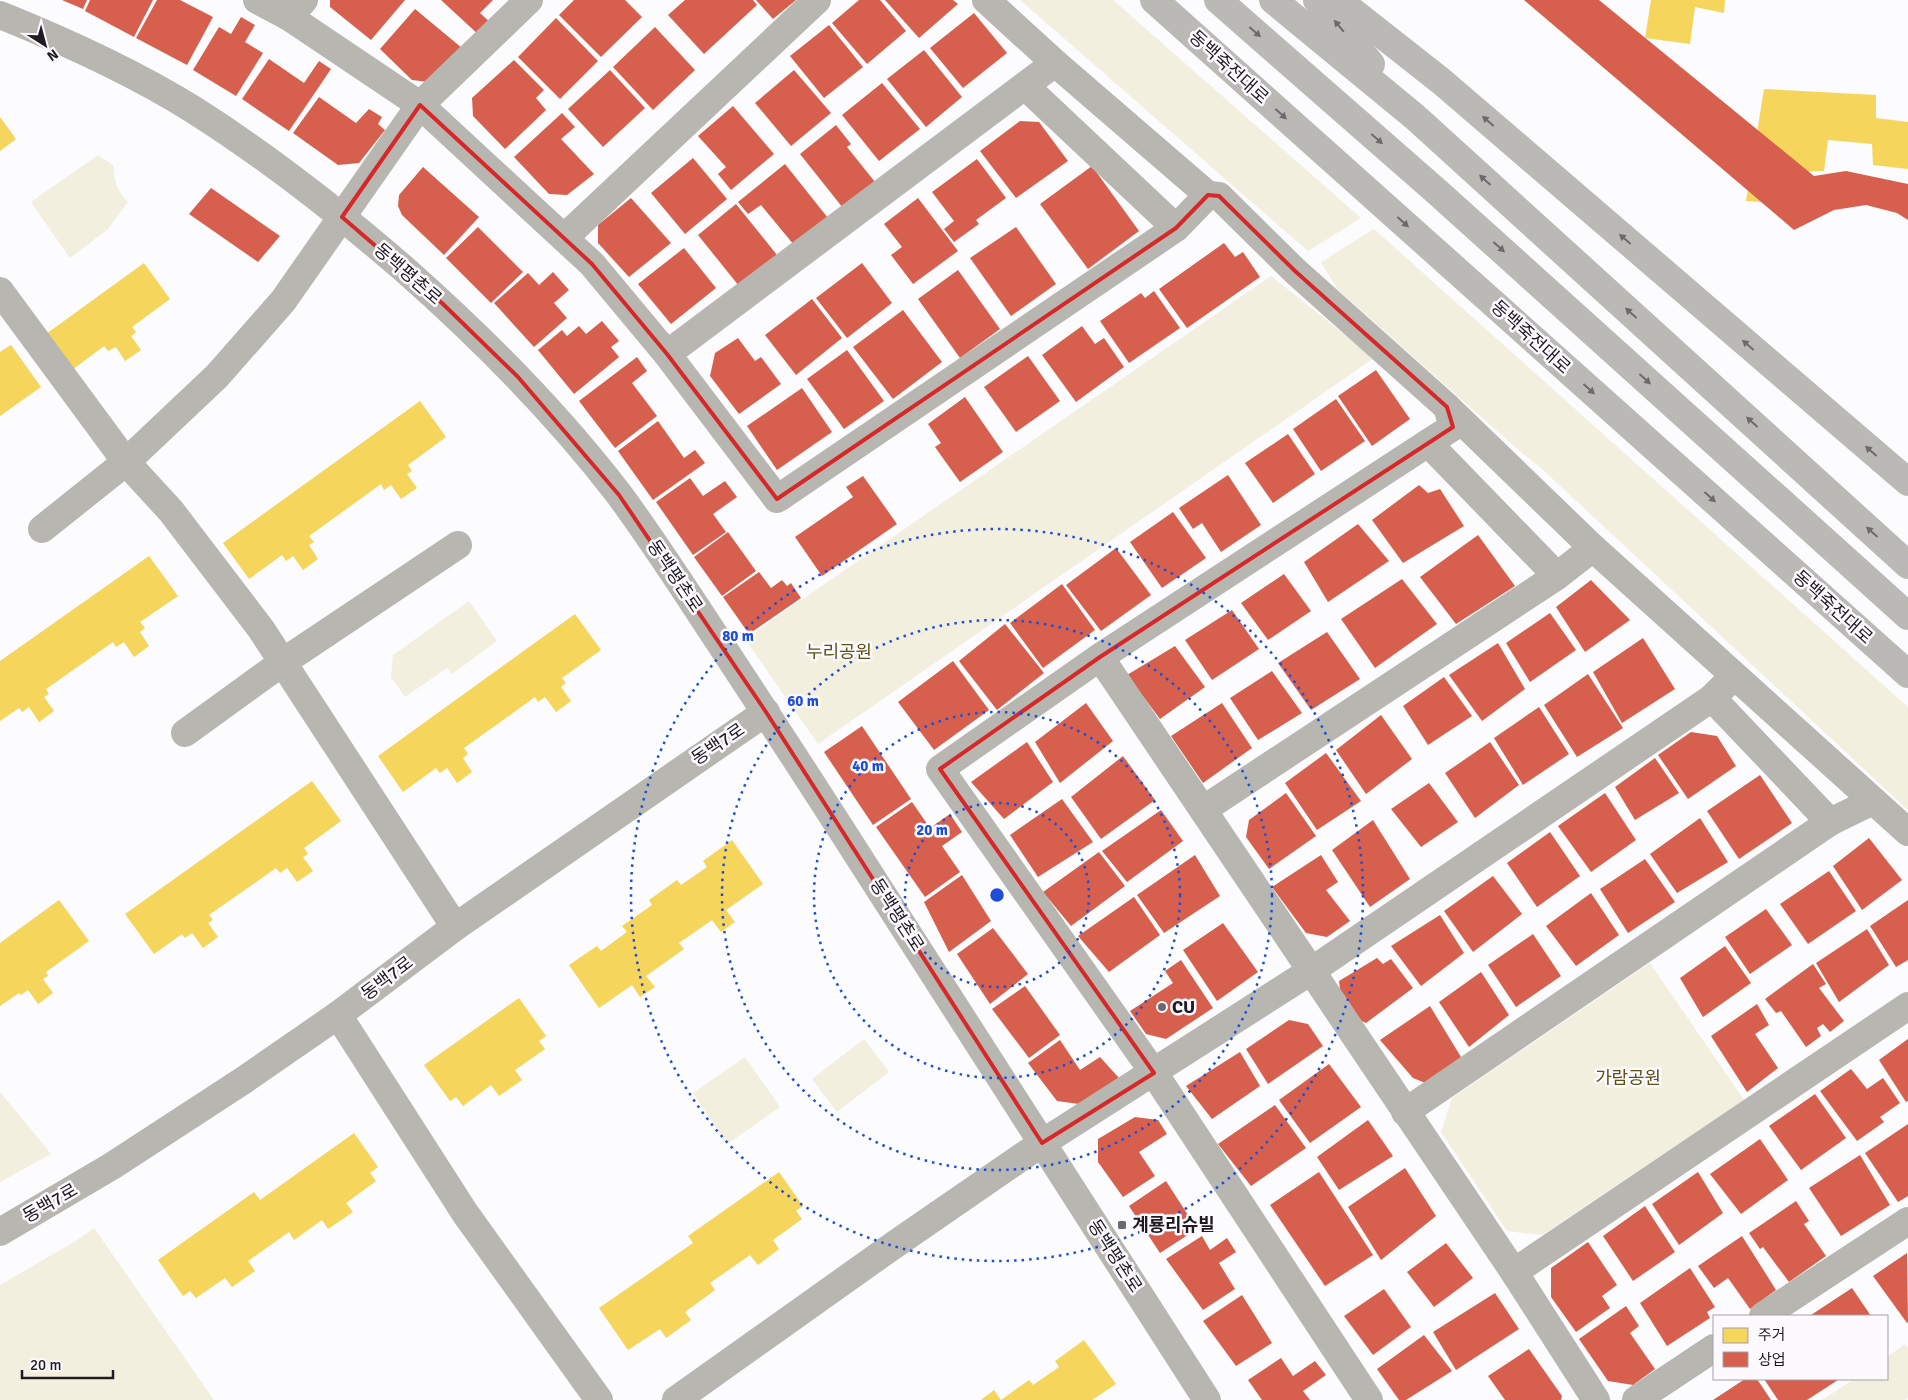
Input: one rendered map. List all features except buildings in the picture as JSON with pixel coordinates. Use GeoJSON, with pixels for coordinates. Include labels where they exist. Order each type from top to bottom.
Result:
{"type":"FeatureCollection","features":[{"type":"Feature","properties":{"kind":"main road","name":"동백죽전대로"},"geometry":{"type":"LineString","coordinates":[[1154,0],[1908,674]]}},
{"type":"Feature","properties":{"kind":"main road"},"geometry":{"type":"LineString","coordinates":[[1218,0],[1436,190],[1908,616]]}},
{"type":"Feature","properties":{"kind":"main road"},"geometry":{"type":"LineString","coordinates":[[1273,0],[1415,117],[1908,564]]}},
{"type":"Feature","properties":{"kind":"main road"},"geometry":{"type":"LineString","coordinates":[[1317,0],[1415,117]]}},
{"type":"Feature","properties":{"kind":"main road"},"geometry":{"type":"LineString","coordinates":[[1338,0],[1441,81],[1908,482]]}},
{"type":"Feature","properties":{"kind":"street"},"geometry":{"type":"LineString","coordinates":[[257,0],[296,9],[420,104],[592,264],[667,354],[777,499],[1176,228],[1208,195]]}},
{"type":"Feature","properties":{"kind":"street"},"geometry":{"type":"LineString","coordinates":[[42,529],[126,462],[217,376],[283,300],[420,104],[529,0]]}},
{"type":"Feature","properties":{"kind":"street"},"geometry":{"type":"LineString","coordinates":[[564,238],[817,0]]}},
{"type":"Feature","properties":{"kind":"street"},"geometry":{"type":"LineString","coordinates":[[986,0],[1055,63],[1208,195],[1219,196],[1295,271],[1448,407],[1593,548],[1908,832]]}},
{"type":"Feature","properties":{"kind":"street","name":"동백평촌로"},"geometry":{"type":"LineString","coordinates":[[0,15],[70,45],[154,87],[194,110],[274,166],[342,217],[444,304],[518,377],[586,454],[619,495],[677,578],[766,712],[1208,1400]]}},
{"type":"Feature","properties":{"kind":"street"},"geometry":{"type":"LineString","coordinates":[[667,354],[1055,63]]}},
{"type":"Feature","properties":{"kind":"street"},"geometry":{"type":"LineString","coordinates":[[1025,86],[1176,228]]}},
{"type":"Feature","properties":{"kind":"street"},"geometry":{"type":"LineString","coordinates":[[0,291],[126,462],[170,511],[261,629],[455,927]]}},
{"type":"Feature","properties":{"kind":"street"},"geometry":{"type":"LineString","coordinates":[[1368,1400],[1154,1073],[940,769],[1100,657],[1453,427],[1448,407]]}},
{"type":"Feature","properties":{"kind":"street"},"geometry":{"type":"LineString","coordinates":[[1428,443],[1557,576]]}},
{"type":"Feature","properties":{"kind":"street"},"geometry":{"type":"LineString","coordinates":[[185,733],[283,662],[458,545]]}},
{"type":"Feature","properties":{"kind":"street"},"geometry":{"type":"LineString","coordinates":[[1204,809],[1557,576],[1593,548]]}},
{"type":"Feature","properties":{"kind":"street"},"geometry":{"type":"LineString","coordinates":[[1100,657],[1514,1272],[1596,1400]]}},
{"type":"Feature","properties":{"kind":"street"},"geometry":{"type":"LineString","coordinates":[[676,1400],[894,1245],[1042,1143],[1311,971],[1712,698],[1734,676]]}},
{"type":"Feature","properties":{"kind":"street"},"geometry":{"type":"LineString","coordinates":[[1712,698],[1830,822]]}},
{"type":"Feature","properties":{"kind":"street","name":"동백7로"},"geometry":{"type":"LineString","coordinates":[[0,1232],[112,1166],[244,1080],[338,1015],[455,927],[766,712]]}},
{"type":"Feature","properties":{"kind":"street"},"geometry":{"type":"LineString","coordinates":[[1405,1112],[1830,822],[1873,801]]}},
{"type":"Feature","properties":{"kind":"street"},"geometry":{"type":"LineString","coordinates":[[1514,1272],[1908,1006]]}},
{"type":"Feature","properties":{"kind":"street"},"geometry":{"type":"LineString","coordinates":[[338,1015],[465,1213],[599,1400]]}},
{"type":"Feature","properties":{"kind":"street"},"geometry":{"type":"LineString","coordinates":[[1765,1315],[1908,1221]]}},
{"type":"Feature","properties":{"kind":"street"},"geometry":{"type":"LineString","coordinates":[[1636,1400],[1713,1349]]}},
{"type":"Feature","properties":{"kind":"highlighted area"},"geometry":{"type":"Polygon","coordinates":[[[420,105],[592,264],[667,354],[777,499],[1176,228],[1208,195],[1219,196],[1295,271],[1447,407],[1453,427],[1100,657],[940,769],[1154,1073],[1042,1143],[766,712],[619,495],[518,377],[443,304],[342,217],[420,105]]]}},
{"type":"Feature","properties":{"kind":"green space"},"geometry":{"type":"Polygon","coordinates":[[[1020,0],[1113,0],[1361,218],[1308,251],[1020,0]]]}},
{"type":"Feature","properties":{"kind":"green space"},"geometry":{"type":"Polygon","coordinates":[[[98,155],[114,166],[114,177],[117,186],[128,202],[108,229],[70,258],[31,202],[98,155]]]}},
{"type":"Feature","properties":{"kind":"green space"},"geometry":{"type":"Polygon","coordinates":[[[1374,229],[1908,707],[1908,810],[1542,469],[1337,289],[1321,262],[1374,229]]]}},
{"type":"Feature","properties":{"kind":"green space","name":"누리공원"},"geometry":{"type":"Polygon","coordinates":[[[1271,276],[1374,358],[818,744],[745,639],[1271,276]]]}},
{"type":"Feature","properties":{"kind":"green space"},"geometry":{"type":"Polygon","coordinates":[[[469,601],[497,641],[452,674],[447,668],[405,697],[391,677],[393,655],[469,601]]]}},
{"type":"Feature","properties":{"kind":"green space","name":"가람공원"},"geometry":{"type":"Polygon","coordinates":[[[1650,963],[1744,1100],[1542,1235],[1507,1231],[1441,1132],[1452,1098],[1650,963]]]}},
{"type":"Feature","properties":{"kind":"green space"},"geometry":{"type":"Polygon","coordinates":[[[864,1039],[889,1072],[837,1112],[812,1079],[864,1039]]]}},
{"type":"Feature","properties":{"kind":"green space"},"geometry":{"type":"Polygon","coordinates":[[[745,1057],[780,1107],[727,1144],[693,1093],[745,1057]]]}},
{"type":"Feature","properties":{"kind":"green space"},"geometry":{"type":"Polygon","coordinates":[[[0,1092],[51,1154],[0,1182],[0,1092]]]}},
{"type":"Feature","properties":{"kind":"green space"},"geometry":{"type":"Polygon","coordinates":[[[94,1228],[214,1400],[0,1400],[0,1285],[76,1241],[94,1228]]]}},
{"type":"Feature","properties":{"kind":"green space"},"geometry":{"type":"Polygon","coordinates":[[[1905,1344],[1908,1348],[1908,1398],[1905,1400],[1822,1400],[1852,1380],[1888,1380],[1888,1356],[1905,1344]]]}},
{"type":"Feature","properties":{"kind":"place","name":"CU"},"geometry":{"type":"Point","coordinates":[1162,1007]}},
{"type":"Feature","properties":{"kind":"place","name":"계룡리슈빌"},"geometry":{"type":"Point","coordinates":[1122,1225]}}]}
